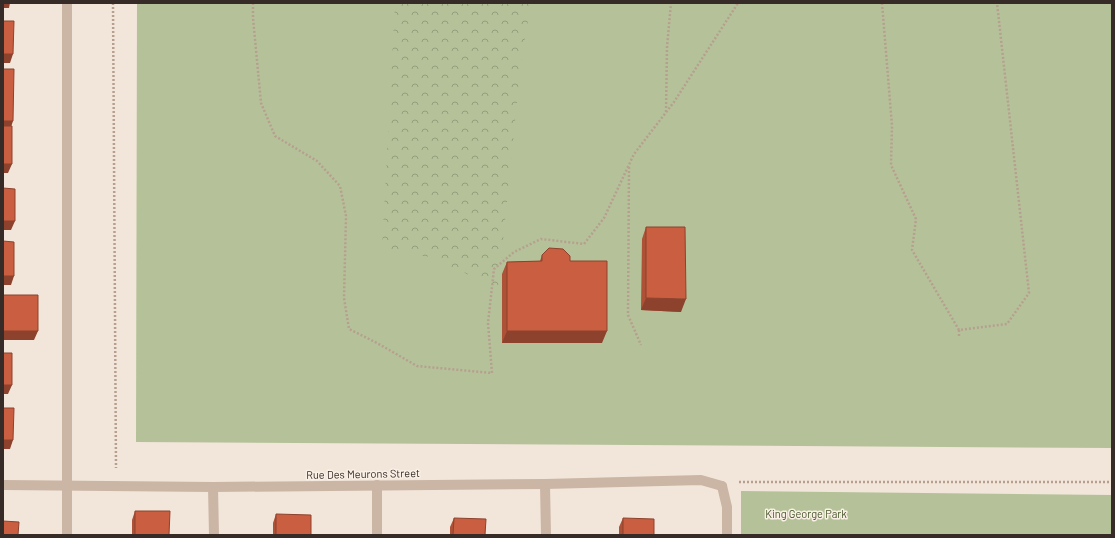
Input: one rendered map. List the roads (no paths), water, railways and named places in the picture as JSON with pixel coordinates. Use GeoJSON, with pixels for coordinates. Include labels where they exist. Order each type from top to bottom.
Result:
{"type":"FeatureCollection","features":[{"type":"Feature","properties":{"kind":"street"},"geometry":{"type":"LineString","coordinates":[[67,3],[67,535]]}},
{"type":"Feature","properties":{"kind":"street","name":"Rue Des Meurons Street"},"geometry":{"type":"LineString","coordinates":[[3,485],[213,487],[545,484],[701,480],[722,486],[727,507],[727,535]]}},
{"type":"Feature","properties":{"kind":"street"},"geometry":{"type":"LineString","coordinates":[[545,484],[546,535]]}},
{"type":"Feature","properties":{"kind":"street"},"geometry":{"type":"LineString","coordinates":[[377,485],[377,535]]}},
{"type":"Feature","properties":{"kind":"street"},"geometry":{"type":"LineString","coordinates":[[213,487],[214,535]]}},
{"type":"Feature","properties":{"kind":"park label","name":"King George Park"},"geometry":{"type":"Point","coordinates":[806,514]}}]}
